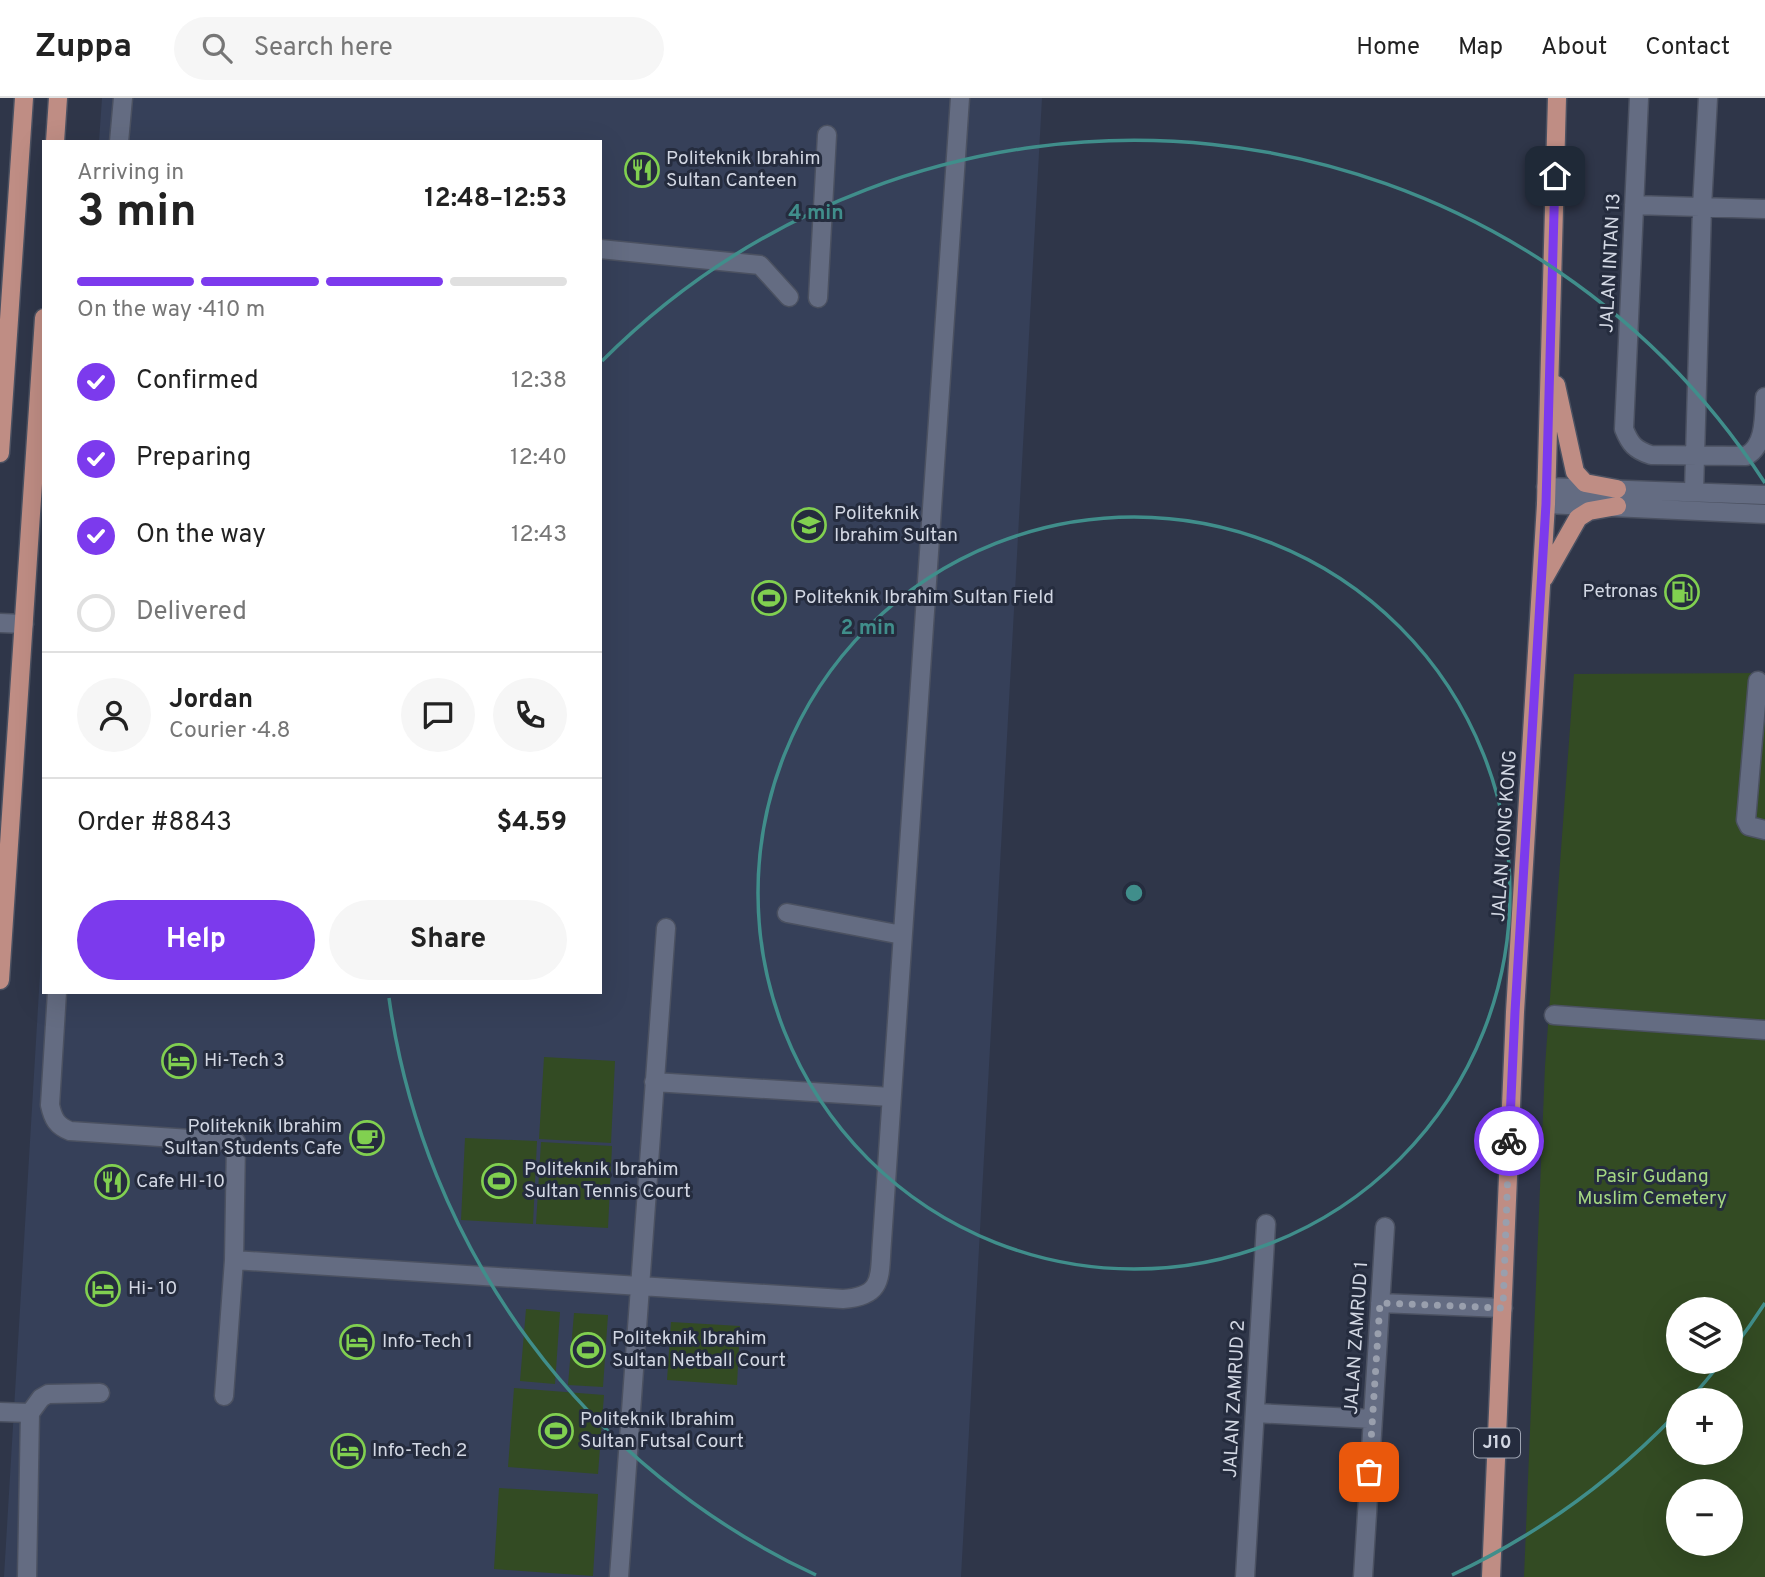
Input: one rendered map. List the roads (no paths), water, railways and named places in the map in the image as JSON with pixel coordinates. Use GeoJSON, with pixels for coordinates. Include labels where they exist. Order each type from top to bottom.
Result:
{"type":"FeatureCollection","features":[{"type":"Feature","properties":{"kind":"main road"},"geometry":{"type":"LineString","coordinates":[[0,453],[24,98]]}},
{"type":"Feature","properties":{"kind":"main road"},"geometry":{"type":"LineString","coordinates":[[55,140],[58,98]]}},
{"type":"Feature","properties":{"kind":"main road","name":"JALAN KONG KONG"},"geometry":{"type":"LineString","coordinates":[[1491,1577],[1515,1012],[1546,495],[1557,98]]}},
{"type":"Feature","properties":{"kind":"main road"},"geometry":{"type":"LineString","coordinates":[[1550,357],[1575,472],[1585,483],[1617,498]]}},
{"type":"Feature","properties":{"kind":"main road"},"geometry":{"type":"LineString","coordinates":[[0,980],[24,624],[37,508],[42,374]]}},
{"type":"Feature","properties":{"kind":"main road"},"geometry":{"type":"LineString","coordinates":[[1542,581],[1578,518],[1617,498]]}},
{"type":"Feature","properties":{"kind":"street"},"geometry":{"type":"LineString","coordinates":[[119,140],[122,98]]}},
{"type":"Feature","properties":{"kind":"street"},"geometry":{"type":"LineString","coordinates":[[234,1260],[843,1299],[861,1297],[871,1292],[877,1283],[960,98]]}},
{"type":"Feature","properties":{"kind":"street","name":"JALAN INTAN 13"},"geometry":{"type":"LineString","coordinates":[[1639,98],[1624,429],[1636,450],[1651,455],[1694,457]]}},
{"type":"Feature","properties":{"kind":"street"},"geometry":{"type":"LineString","coordinates":[[1694,492],[1702,207],[1708,98]]}},
{"type":"Feature","properties":{"kind":"street"},"geometry":{"type":"LineString","coordinates":[[818,298],[827,135]]}},
{"type":"Feature","properties":{"kind":"street"},"geometry":{"type":"LineString","coordinates":[[1634,205],[1765,209]]}},
{"type":"Feature","properties":{"kind":"street"},"geometry":{"type":"LineString","coordinates":[[602,249],[760,265],[789,297]]}},
{"type":"Feature","properties":{"kind":"street"},"geometry":{"type":"LineString","coordinates":[[1694,457],[1746,456],[1755,452],[1763,440],[1765,397]]}},
{"type":"Feature","properties":{"kind":"street"},"geometry":{"type":"LineString","coordinates":[[1617,498],[1694,492],[1765,495]]}},
{"type":"Feature","properties":{"kind":"street"},"geometry":{"type":"LineString","coordinates":[[1546,495],[1617,498],[1765,514]]}},
{"type":"Feature","properties":{"kind":"street"},"geometry":{"type":"LineString","coordinates":[[0,623],[24,624]]}},
{"type":"Feature","properties":{"kind":"street"},"geometry":{"type":"LineString","coordinates":[[1758,681],[1746,820],[1749,826],[1765,830]]}},
{"type":"Feature","properties":{"kind":"street"},"geometry":{"type":"LineString","coordinates":[[787,914],[902,935]]}},
{"type":"Feature","properties":{"kind":"street"},"geometry":{"type":"LineString","coordinates":[[619,1577],[666,928]]}},
{"type":"Feature","properties":{"kind":"street"},"geometry":{"type":"LineString","coordinates":[[57,994],[50,1105],[53,1119],[60,1127],[70,1131],[236,1142],[234,1260],[224,1396]]}},
{"type":"Feature","properties":{"kind":"street"},"geometry":{"type":"LineString","coordinates":[[1554,1015],[1765,1030]]}},
{"type":"Feature","properties":{"kind":"street"},"geometry":{"type":"LineString","coordinates":[[654,1082],[891,1097]]}},
{"type":"Feature","properties":{"kind":"street","name":"JALAN ZAMRUD 2"},"geometry":{"type":"LineString","coordinates":[[1245,1577],[1266,1224]]}},
{"type":"Feature","properties":{"kind":"street","name":"JALAN ZAMRUD 1"},"geometry":{"type":"LineString","coordinates":[[1363,1577],[1385,1227]]}},
{"type":"Feature","properties":{"kind":"street"},"geometry":{"type":"LineString","coordinates":[[1380,1303],[1503,1308]]}},
{"type":"Feature","properties":{"kind":"street"},"geometry":{"type":"LineString","coordinates":[[27,1577],[30,1413],[41,1398],[48,1394],[100,1393]]}},
{"type":"Feature","properties":{"kind":"street"},"geometry":{"type":"LineString","coordinates":[[0,1412],[30,1413]]}},
{"type":"Feature","properties":{"kind":"street"},"geometry":{"type":"LineString","coordinates":[[1255,1413],[1373,1419]]}},
{"type":"Feature","properties":{"kind":"place","name":"Politeknik Ibrahim Sultan Canteen"},"geometry":{"type":"Point","coordinates":[642,170]}},
{"type":"Feature","properties":{"kind":"place","name":"Politeknik Ibrahim Sultan"},"geometry":{"type":"Point","coordinates":[809,525]}},
{"type":"Feature","properties":{"kind":"place","name":"Petronas"},"geometry":{"type":"Point","coordinates":[1682,592]}},
{"type":"Feature","properties":{"kind":"place","name":"Politeknik Ibrahim Sultan Field"},"geometry":{"type":"Point","coordinates":[769,598]}},
{"type":"Feature","properties":{"kind":"place","name":"Hi-Tech 3"},"geometry":{"type":"Point","coordinates":[179,1061]}},
{"type":"Feature","properties":{"kind":"place","name":"Politeknik Ibrahim Sultan Students Cafe"},"geometry":{"type":"Point","coordinates":[367,1138]}},
{"type":"Feature","properties":{"kind":"place","name":"Politeknik Ibrahim Sultan Tennis Court"},"geometry":{"type":"Point","coordinates":[499,1181]}},
{"type":"Feature","properties":{"kind":"place","name":"Cafe HI-10"},"geometry":{"type":"Point","coordinates":[112,1182]}},
{"type":"Feature","properties":{"kind":"place","name":"Hi- 10"},"geometry":{"type":"Point","coordinates":[103,1289]}},
{"type":"Feature","properties":{"kind":"place","name":"Info-Tech 1"},"geometry":{"type":"Point","coordinates":[357,1342]}},
{"type":"Feature","properties":{"kind":"place","name":"Politeknik Ibrahim Sultan Netball Court"},"geometry":{"type":"Point","coordinates":[588,1350]}},
{"type":"Feature","properties":{"kind":"place","name":"Politeknik Ibrahim Sultan Futsal Court"},"geometry":{"type":"Point","coordinates":[556,1431]}},
{"type":"Feature","properties":{"kind":"place","name":"Info-Tech 2"},"geometry":{"type":"Point","coordinates":[348,1451]}},
{"type":"Feature","properties":{"kind":"park label","name":"Pasir Gudang Muslim Cemetery"},"geometry":{"type":"Point","coordinates":[1652,1188]}}]}
